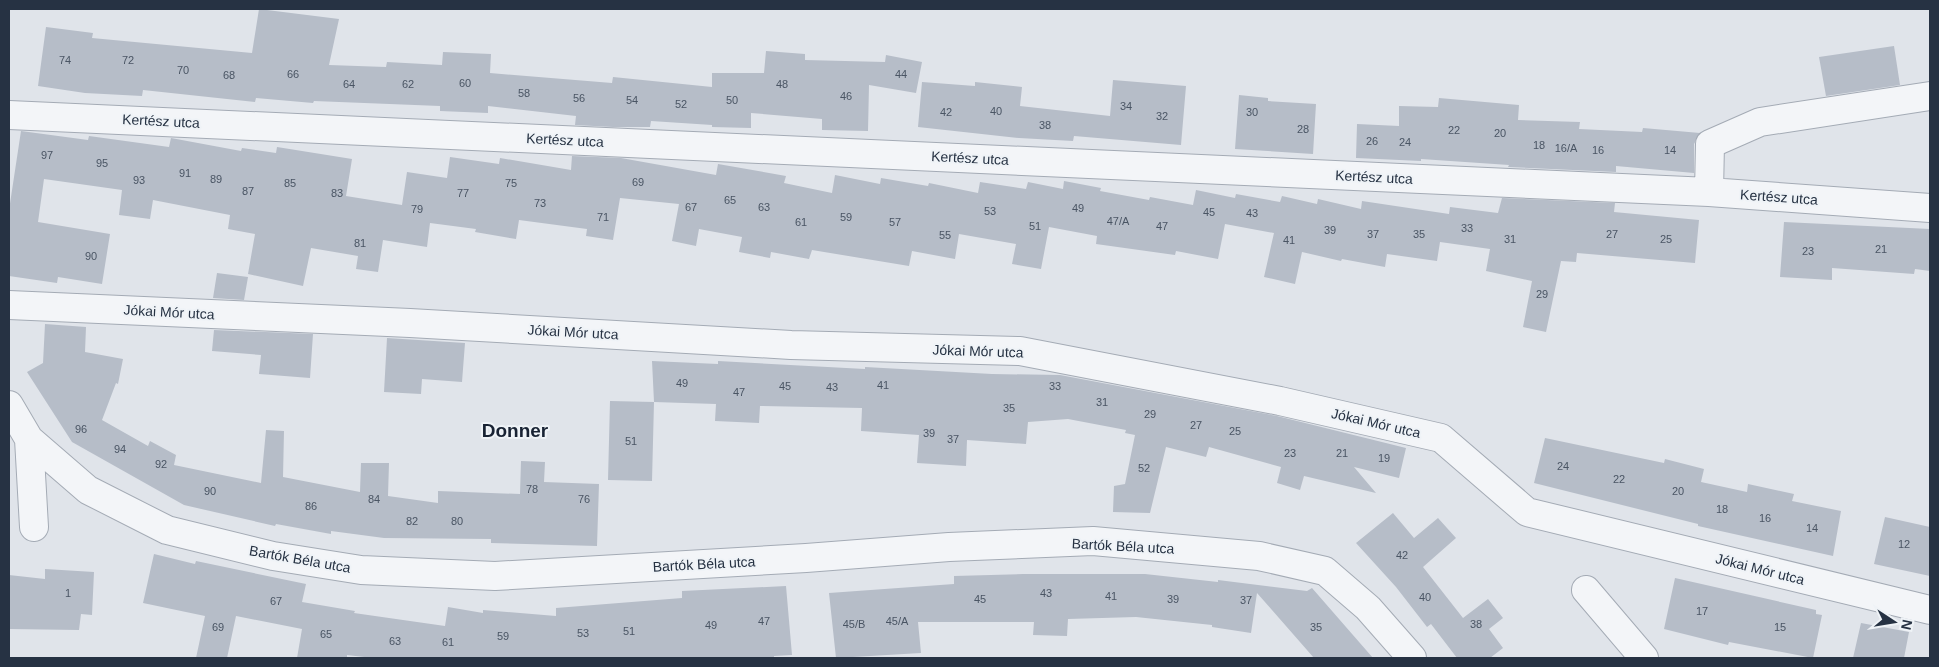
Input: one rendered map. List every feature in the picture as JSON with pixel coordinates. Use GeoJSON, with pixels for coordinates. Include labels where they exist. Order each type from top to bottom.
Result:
{"type":"FeatureCollection","features":[{"type":"Feature","properties":{"kind":"street"},"geometry":{"type":"LineString","coordinates":[[1708,192],[1710,144],[1760,122],[1930,96]]}},
{"type":"Feature","properties":{"kind":"street","name":"Kertész utca"},"geometry":{"type":"LineString","coordinates":[[9,114],[1708,192],[1930,208]]}},
{"type":"Feature","properties":{"kind":"street","name":"Jókai Mór utca"},"geometry":{"type":"LineString","coordinates":[[9,305],[410,323],[791,345],[1020,351],[1280,401],[1441,438],[1526,512],[1930,610]]}},
{"type":"Feature","properties":{"kind":"street","name":"Bartók Béla utca"},"geometry":{"type":"LineString","coordinates":[[9,405],[29,439],[88,490],[167,530],[272,556],[361,570],[495,576],[806,558],[949,547],[1093,541],[1259,556],[1325,572],[1368,608],[1412,658]]}},
{"type":"Feature","properties":{"kind":"street"},"geometry":{"type":"LineString","coordinates":[[9,461],[29,439]]}},
{"type":"Feature","properties":{"kind":"street"},"geometry":{"type":"LineString","coordinates":[[29,439],[34,527]]}},
{"type":"Feature","properties":{"kind":"street"},"geometry":{"type":"LineString","coordinates":[[1586,590],[1644,658]]}},
{"type":"Feature","properties":{"kind":"building"},"geometry":{"type":"Polygon","coordinates":[[[259,9],[339,19],[329,65],[386,67],[387,62],[442,65],[443,52],[491,54],[490,73],[612,83],[613,77],[712,87],[712,73],[764,73],[766,51],[805,54],[805,60],[885,62],[886,55],[922,62],[916,93],[869,85],[868,131],[822,130],[822,119],[751,113],[751,128],[712,127],[712,125],[651,121],[650,127],[613,127],[575,125],[576,116],[488,106],[488,113],[440,111],[440,106],[314,101],[313,103],[256,98],[255,102],[143,90],[142,96],[85,93],[38,86],[46,27],[93,33],[92,38],[252,53],[259,9]]]}},
{"type":"Feature","properties":{"kind":"building"},"geometry":{"type":"Polygon","coordinates":[[[1894,46],[1900,85],[1826,96],[1819,57],[1894,46]]]}},
{"type":"Feature","properties":{"kind":"building"},"geometry":{"type":"Polygon","coordinates":[[[1113,80],[1186,86],[1181,145],[1074,136],[1073,141],[1019,138],[918,127],[922,82],[975,86],[975,82],[1022,87],[1020,106],[1110,116],[1113,80]]]}},
{"type":"Feature","properties":{"kind":"building"},"geometry":{"type":"Polygon","coordinates":[[[1239,95],[1268,98],[1268,101],[1316,104],[1313,154],[1235,149],[1239,95]]]}},
{"type":"Feature","properties":{"kind":"building"},"geometry":{"type":"Polygon","coordinates":[[[1439,98],[1519,105],[1518,120],[1580,122],[1579,129],[1642,132],[1643,128],[1700,133],[1694,144],[1694,173],[1616,166],[1616,172],[1508,167],[1509,165],[1421,159],[1421,161],[1356,158],[1357,124],[1399,126],[1399,106],[1438,107],[1439,98]]]}},
{"type":"Feature","properties":{"kind":"building"},"geometry":{"type":"Polygon","coordinates":[[[21,131],[88,140],[89,136],[169,147],[171,138],[241,151],[242,148],[276,153],[277,147],[352,159],[346,196],[402,205],[407,172],[447,178],[450,157],[499,164],[500,158],[571,170],[572,156],[621,158],[716,175],[718,164],[786,176],[784,183],[832,193],[835,175],[880,184],[881,178],[928,186],[929,183],[978,193],[980,182],[1026,189],[1028,182],[1063,189],[1064,181],[1101,188],[1100,191],[1149,200],[1150,197],[1193,205],[1196,190],[1235,198],[1236,194],[1280,202],[1282,196],[1317,204],[1318,199],[1361,209],[1362,201],[1449,214],[1450,207],[1498,213],[1502,198],[1615,203],[1614,212],[1699,220],[1695,263],[1577,253],[1576,262],[1561,261],[1546,332],[1523,327],[1532,281],[1486,271],[1490,249],[1440,242],[1437,261],[1387,254],[1385,267],[1342,259],[1341,261],[1302,252],[1295,284],[1264,277],[1274,233],[1225,224],[1218,259],[1176,251],[1175,255],[1096,244],[1097,236],[1049,227],[1041,269],[1012,264],[1016,244],[959,234],[955,259],[912,251],[909,266],[812,250],[809,259],[771,252],[770,258],[739,252],[742,237],[699,229],[696,246],[672,241],[679,204],[620,198],[613,240],[586,236],[587,229],[519,220],[516,239],[475,232],[476,229],[430,223],[427,247],[383,240],[378,272],[356,269],[358,256],[311,248],[303,286],[248,274],[255,234],[228,229],[230,215],[153,200],[150,219],[119,215],[122,190],[44,179],[38,222],[110,234],[102,284],[58,277],[57,283],[9,276],[9,210],[21,131]]]}},
{"type":"Feature","properties":{"kind":"building"},"geometry":{"type":"Polygon","coordinates":[[[1784,222],[1930,229],[1930,271],[1915,269],[1914,274],[1832,268],[1832,280],[1780,277],[1784,222]]]}},
{"type":"Feature","properties":{"kind":"building"},"geometry":{"type":"Polygon","coordinates":[[[217,273],[248,277],[244,300],[213,298],[217,273]]]}},
{"type":"Feature","properties":{"kind":"building"},"geometry":{"type":"Polygon","coordinates":[[[45,324],[86,327],[85,352],[123,359],[118,384],[116,383],[102,420],[148,446],[150,441],[176,455],[174,465],[261,483],[266,430],[284,431],[283,477],[360,492],[361,463],[389,463],[388,496],[438,503],[438,491],[520,494],[521,461],[545,462],[544,482],[599,484],[597,546],[491,543],[491,539],[384,538],[331,531],[331,534],[276,524],[275,526],[184,505],[72,442],[27,372],[43,363],[45,324]]]}},
{"type":"Feature","properties":{"kind":"building"},"geometry":{"type":"Polygon","coordinates":[[[214,330],[313,334],[310,378],[259,374],[261,355],[212,351],[214,330]]]}},
{"type":"Feature","properties":{"kind":"building"},"geometry":{"type":"Polygon","coordinates":[[[387,338],[465,343],[462,382],[422,379],[421,394],[384,392],[387,338]]]}},
{"type":"Feature","properties":{"kind":"building"},"geometry":{"type":"Polygon","coordinates":[[[652,361],[718,364],[718,361],[865,369],[865,367],[992,374],[1060,375],[1277,416],[1406,448],[1399,478],[1354,467],[1376,493],[1304,476],[1300,490],[1277,483],[1281,467],[1209,447],[1206,457],[1166,447],[1150,513],[1113,512],[1114,486],[1125,484],[1135,435],[1125,433],[1126,430],[1068,419],[1028,422],[1026,444],[967,440],[966,466],[917,463],[919,435],[861,431],[862,408],[760,406],[759,423],[715,421],[716,404],[654,402],[652,361]]]}},
{"type":"Feature","properties":{"kind":"building"},"geometry":{"type":"Polygon","coordinates":[[[610,401],[654,402],[652,481],[608,480],[610,401]]]}},
{"type":"Feature","properties":{"kind":"building"},"geometry":{"type":"Polygon","coordinates":[[[1545,438],[1664,463],[1665,459],[1704,469],[1701,482],[1747,492],[1748,484],[1794,494],[1792,501],[1841,511],[1833,556],[1698,526],[1698,524],[1534,483],[1545,438]]]}},
{"type":"Feature","properties":{"kind":"building"},"geometry":{"type":"Polygon","coordinates":[[[1393,513],[1414,538],[1438,518],[1456,538],[1423,567],[1463,618],[1488,599],[1503,618],[1489,629],[1503,648],[1490,658],[1457,658],[1431,624],[1427,627],[1396,587],[1356,543],[1393,513]]]}},
{"type":"Feature","properties":{"kind":"building"},"geometry":{"type":"Polygon","coordinates":[[[1885,517],[1930,527],[1930,576],[1874,564],[1885,517]]]}},
{"type":"Feature","properties":{"kind":"building"},"geometry":{"type":"Polygon","coordinates":[[[154,554],[195,564],[196,561],[306,584],[302,602],[355,611],[354,613],[445,626],[448,607],[483,613],[483,610],[556,616],[556,608],[682,598],[682,591],[786,586],[792,655],[774,656],[774,658],[373,658],[347,655],[347,658],[297,658],[302,629],[236,616],[227,658],[196,658],[205,616],[143,603],[154,554]]]}},
{"type":"Feature","properties":{"kind":"building"},"geometry":{"type":"Polygon","coordinates":[[[45,569],[94,572],[92,615],[81,614],[79,630],[9,629],[9,575],[45,579],[45,569]]]}},
{"type":"Feature","properties":{"kind":"building"},"geometry":{"type":"Polygon","coordinates":[[[1145,574],[1218,582],[1218,580],[1307,591],[1312,588],[1373,658],[1314,658],[1257,593],[1251,633],[1212,627],[1212,625],[1136,617],[1068,619],[1067,636],[1033,635],[1034,622],[918,622],[921,653],[836,658],[829,593],[954,584],[954,576],[1145,574]]]}},
{"type":"Feature","properties":{"kind":"building"},"geometry":{"type":"Polygon","coordinates":[[[1675,578],[1816,610],[1816,614],[1822,615],[1813,658],[1729,642],[1728,645],[1664,629],[1675,578]]]}},
{"type":"Feature","properties":{"kind":"building"},"geometry":{"type":"Polygon","coordinates":[[[1861,623],[1909,632],[1904,658],[1853,658],[1861,623]]]}},
{"type":"Feature","properties":{"kind":"district","name":"Donner"},"geometry":{"type":"Point","coordinates":[515,430]}}]}
